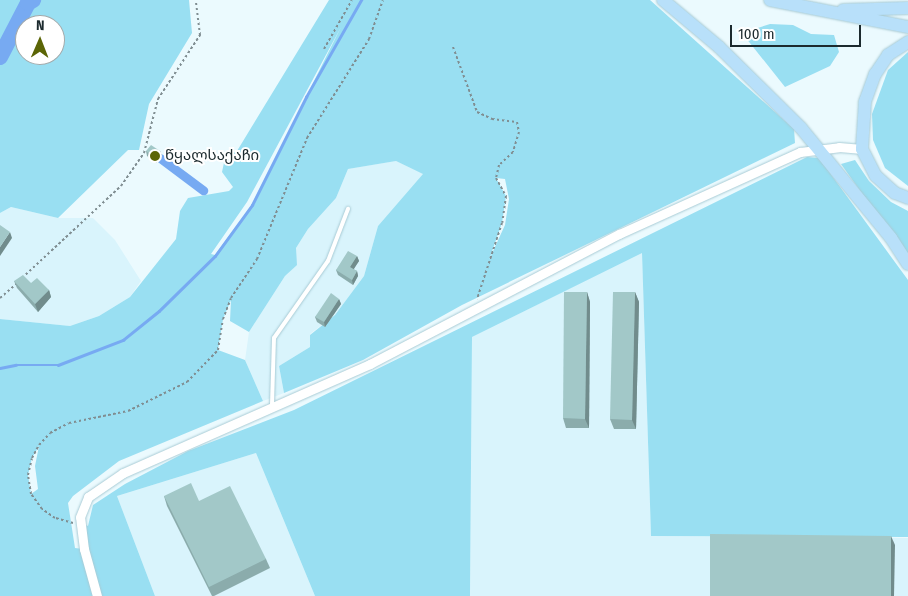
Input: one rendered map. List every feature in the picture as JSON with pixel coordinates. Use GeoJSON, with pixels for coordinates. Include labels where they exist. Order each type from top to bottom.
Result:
{"type":"FeatureCollection","features":[{"type":"Feature","properties":{"kind":"highway"},"geometry":{"type":"LineString","coordinates":[[663,0],[719,47],[801,128],[819,148],[908,264]]}},
{"type":"Feature","properties":{"kind":"highway"},"geometry":{"type":"LineString","coordinates":[[770,0],[908,27]]}},
{"type":"Feature","properties":{"kind":"highway"},"geometry":{"type":"LineString","coordinates":[[822,10],[908,8]]}},
{"type":"Feature","properties":{"kind":"highway"},"geometry":{"type":"LineString","coordinates":[[908,42],[888,55],[875,74],[865,102],[862,149],[876,176],[896,193],[908,198]]}},
{"type":"Feature","properties":{"kind":"street"},"geometry":{"type":"LineString","coordinates":[[800,152],[804,139],[801,128]]}},
{"type":"Feature","properties":{"kind":"street"},"geometry":{"type":"LineString","coordinates":[[97,596],[80,523],[82,507],[88,497],[123,473],[272,405],[370,364],[474,308],[619,234],[800,152],[819,148],[862,149]]}},
{"type":"Feature","properties":{"kind":"lane"},"geometry":{"type":"LineString","coordinates":[[272,405],[274,338],[328,261],[348,209]]}},
{"type":"Feature","properties":{"kind":"path"},"geometry":{"type":"LineString","coordinates":[[0,298],[121,186],[144,153],[158,99],[200,35],[196,0]]}},
{"type":"Feature","properties":{"kind":"path"},"geometry":{"type":"LineString","coordinates":[[324,48],[352,0]]}},
{"type":"Feature","properties":{"kind":"path"},"geometry":{"type":"LineString","coordinates":[[80,523],[55,518],[42,510],[31,494],[28,475],[32,458],[39,445],[50,433],[68,423],[128,411],[187,382],[218,350],[223,319],[231,298],[257,259],[307,138],[369,39],[383,0]]}},
{"type":"Feature","properties":{"kind":"path"},"geometry":{"type":"LineString","coordinates":[[453,47],[477,112],[492,119],[517,122],[519,132],[513,152],[499,165],[496,178],[506,196],[502,223],[474,308]]}},
{"type":"Feature","properties":{"kind":"shaded area"},"geometry":{"type":"Polygon","coordinates":[[[0,0],[189,0],[192,33],[149,104],[139,150],[128,150],[58,218],[11,207],[0,213],[0,0]]]}},
{"type":"Feature","properties":{"kind":"shaded area"},"geometry":{"type":"Polygon","coordinates":[[[329,0],[650,0],[794,129],[795,143],[462,305],[363,360],[284,393],[279,366],[310,347],[310,335],[335,315],[364,276],[378,226],[423,174],[396,161],[348,169],[336,198],[308,229],[296,248],[297,265],[285,276],[249,332],[230,321],[231,300],[223,319],[218,350],[245,360],[263,401],[119,461],[73,496],[68,503],[75,548],[83,549],[80,523],[88,526],[93,505],[125,484],[188,451],[294,410],[807,157],[819,158],[908,280],[908,537],[651,536],[642,253],[472,337],[470,596],[315,596],[256,453],[117,496],[155,596],[0,596],[0,319],[70,326],[99,316],[130,297],[176,239],[180,211],[188,198],[229,191],[233,187],[222,172],[225,158],[237,151],[329,0]],[[341,27],[247,202],[211,254],[215,255],[252,205],[341,27]],[[496,178],[506,196],[502,223],[489,260],[505,225],[509,199],[505,179],[496,178]],[[39,446],[32,458],[28,475],[31,494],[38,489],[35,466],[39,446]]]}},
{"type":"Feature","properties":{"kind":"shaded area"},"geometry":{"type":"Polygon","coordinates":[[[770,24],[793,25],[811,34],[834,35],[839,52],[830,66],[785,87],[742,33],[770,24]]]}},
{"type":"Feature","properties":{"kind":"shaded area"},"geometry":{"type":"Polygon","coordinates":[[[908,52],[908,186],[885,168],[873,140],[872,114],[888,70],[908,52]]]}},
{"type":"Feature","properties":{"kind":"shaded area"},"geometry":{"type":"Polygon","coordinates":[[[855,160],[869,181],[891,202],[908,211],[908,258],[841,164],[855,160]]]}},
{"type":"Feature","properties":{"kind":"shaded area"},"geometry":{"type":"Polygon","coordinates":[[[396,161],[424,174],[378,226],[364,276],[335,315],[310,334],[310,347],[279,366],[284,393],[263,401],[245,360],[249,332],[285,276],[296,265],[296,248],[308,229],[336,198],[348,169],[396,161]]]}},
{"type":"Feature","properties":{"kind":"shaded area"},"geometry":{"type":"Polygon","coordinates":[[[11,207],[58,218],[93,218],[115,240],[141,281],[130,297],[99,316],[70,326],[0,319],[0,213],[11,207]]]}},
{"type":"Feature","properties":{"kind":"shaded area"},"geometry":{"type":"Polygon","coordinates":[[[642,252],[651,536],[908,538],[908,596],[470,596],[472,337],[642,252]]]}},
{"type":"Feature","properties":{"kind":"shaded area"},"geometry":{"type":"Polygon","coordinates":[[[256,453],[315,596],[155,596],[117,496],[256,453]]]}},
{"type":"Feature","properties":{"kind":"building"},"geometry":{"type":"Polygon","coordinates":[[[151,145],[160,151],[154,158],[146,151],[151,145]]]}},
{"type":"Feature","properties":{"kind":"building"},"geometry":{"type":"Polygon","coordinates":[[[0,225],[10,232],[0,247],[0,225]]]}},
{"type":"Feature","properties":{"kind":"building"},"geometry":{"type":"Polygon","coordinates":[[[348,251],[357,256],[350,267],[357,271],[352,280],[336,270],[348,251]]]}},
{"type":"Feature","properties":{"kind":"building"},"geometry":{"type":"Polygon","coordinates":[[[23,275],[31,283],[37,278],[49,290],[35,304],[14,281],[23,275]]]}},
{"type":"Feature","properties":{"kind":"building"},"geometry":{"type":"Polygon","coordinates":[[[564,292],[587,292],[585,419],[563,418],[564,292]]]}},
{"type":"Feature","properties":{"kind":"building"},"geometry":{"type":"Polygon","coordinates":[[[613,292],[635,292],[632,420],[610,419],[613,292]]]}},
{"type":"Feature","properties":{"kind":"building"},"geometry":{"type":"Polygon","coordinates":[[[331,293],[339,299],[324,322],[315,317],[331,293]]]}},
{"type":"Feature","properties":{"kind":"building"},"geometry":{"type":"Polygon","coordinates":[[[191,483],[199,501],[230,486],[266,559],[209,587],[164,496],[191,483]]]}},
{"type":"Feature","properties":{"kind":"building"},"geometry":{"type":"Polygon","coordinates":[[[710,534],[891,536],[891,596],[710,596],[710,534]]]}},
{"type":"Feature","properties":{"kind":"waterway"},"geometry":{"type":"LineString","coordinates":[[0,57],[28,3],[33,0]]}},
{"type":"Feature","properties":{"kind":"waterway"},"geometry":{"type":"LineString","coordinates":[[0,368],[16,365],[58,365],[123,340],[159,311],[215,256],[252,205],[306,97],[361,0]]}},
{"type":"Feature","properties":{"kind":"waterway"},"geometry":{"type":"LineString","coordinates":[[160,158],[203,190]]}},
{"type":"Feature","properties":{"kind":"place","name":"წყალსაქაჩი"},"geometry":{"type":"Point","coordinates":[155,156]}}]}
